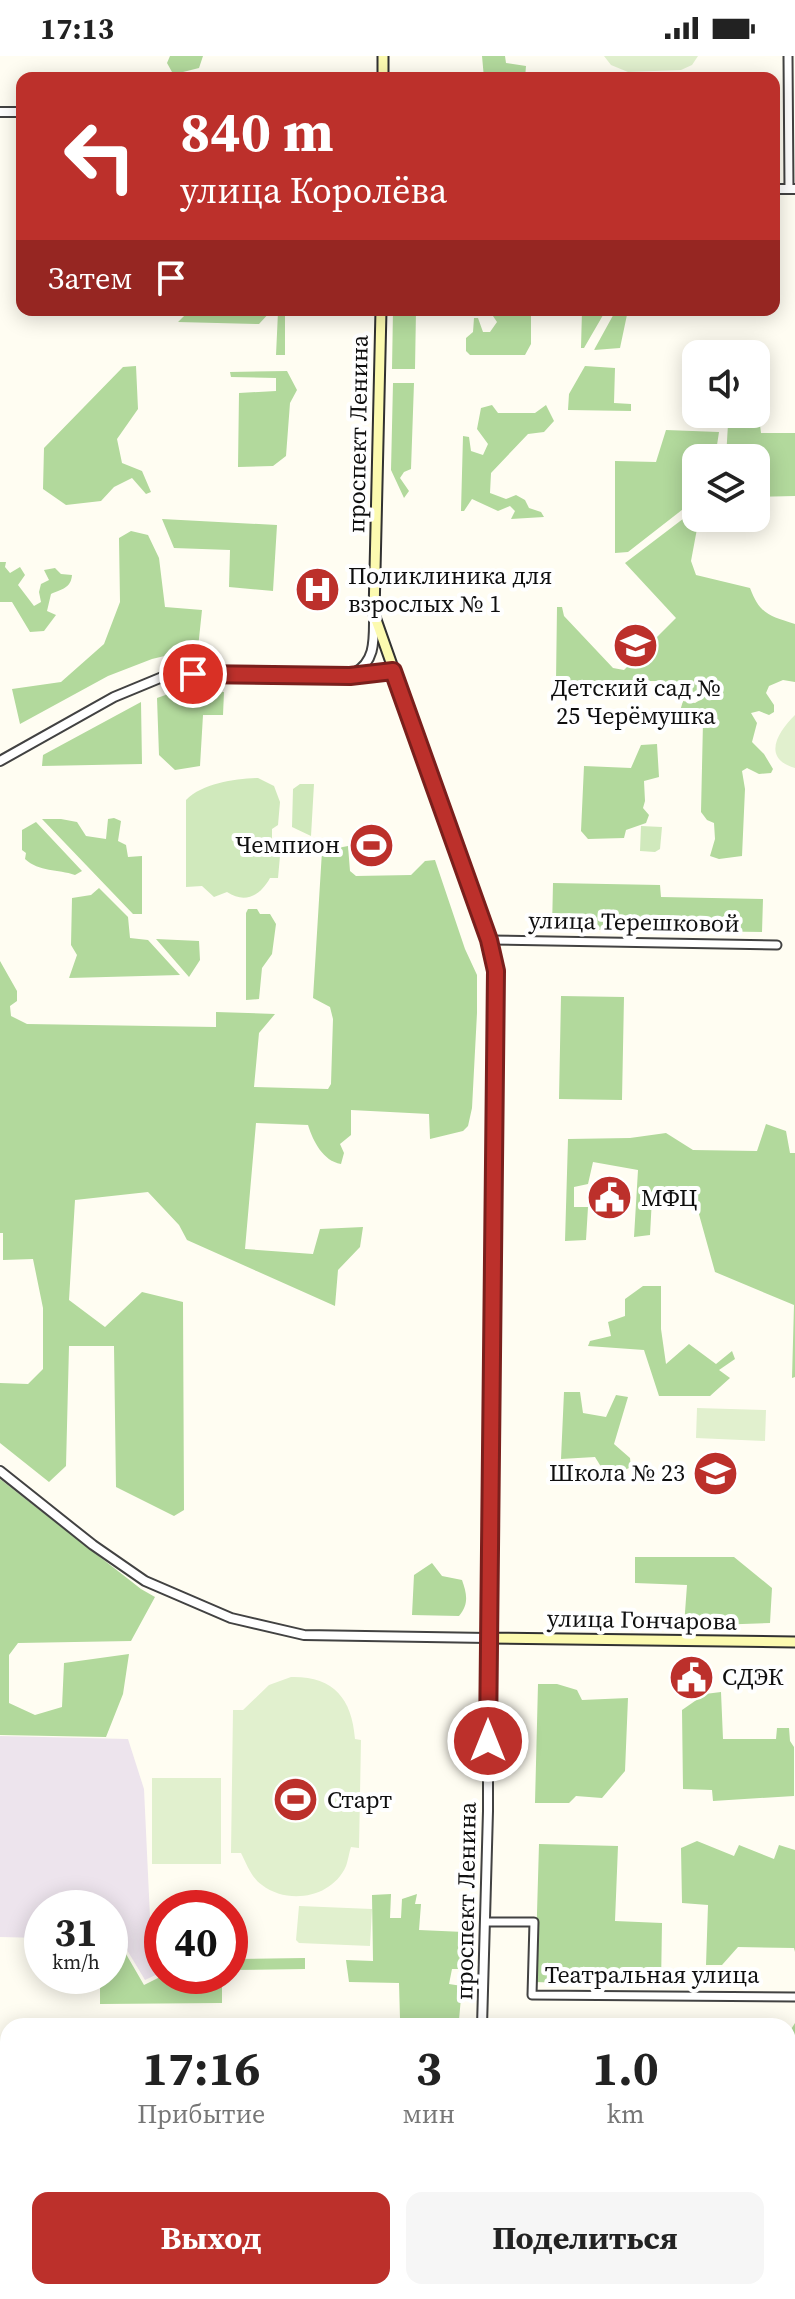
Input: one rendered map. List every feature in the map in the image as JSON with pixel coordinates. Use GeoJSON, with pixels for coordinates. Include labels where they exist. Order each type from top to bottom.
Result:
{"type":"FeatureCollection","features":[{"type":"Feature","properties":{"kind":"main road","name":"проспект Ленина"},"geometry":{"type":"LineString","coordinates":[[381,316],[374,614],[489,940],[496,971],[488,1638]]}},
{"type":"Feature","properties":{"kind":"main road","name":"улица Гончарова"},"geometry":{"type":"LineString","coordinates":[[488,1638],[795,1642]]}},
{"type":"Feature","properties":{"kind":"street"},"geometry":{"type":"LineString","coordinates":[[788,56],[792,189]]}},
{"type":"Feature","properties":{"kind":"street"},"geometry":{"type":"LineString","coordinates":[[350,676],[364,668],[371,656],[374,614]]}},
{"type":"Feature","properties":{"kind":"street"},"geometry":{"type":"LineString","coordinates":[[0,761],[114,697],[172,673],[350,676],[393,671]]}},
{"type":"Feature","properties":{"kind":"street","name":"улица Терешковой"},"geometry":{"type":"LineString","coordinates":[[489,940],[777,945]]}},
{"type":"Feature","properties":{"kind":"street"},"geometry":{"type":"LineString","coordinates":[[0,1471],[93,1545],[145,1581],[231,1618],[304,1635],[488,1638]]}},
{"type":"Feature","properties":{"kind":"street","name":"проспект Ленина"},"geometry":{"type":"LineString","coordinates":[[482,2018],[488,1638]]}},
{"type":"Feature","properties":{"kind":"street","name":"Театральная улица"},"geometry":{"type":"LineString","coordinates":[[486,1922],[534,1922],[532,1995],[795,1997]]}},
{"type":"Feature","properties":{"kind":"shaded area"},"geometry":{"type":"Polygon","coordinates":[[[0,1736],[128,1739],[144,1789],[149,1890],[144,1890],[144,1978],[128,1952],[128,1890],[24,1890],[24,1938],[0,1937],[0,1736]]]}},
{"type":"Feature","properties":{"kind":"green space"},"geometry":{"type":"Polygon","coordinates":[[[170,56],[203,56],[199,68],[183,72],[172,72],[167,63],[170,56]]]}},
{"type":"Feature","properties":{"kind":"green space"},"geometry":{"type":"Polygon","coordinates":[[[482,56],[505,56],[506,63],[526,66],[526,72],[483,72],[482,56]]]}},
{"type":"Feature","properties":{"kind":"green space"},"geometry":{"type":"Polygon","coordinates":[[[604,56],[698,56],[692,65],[681,70],[628,72],[611,65],[604,56]]]}},
{"type":"Feature","properties":{"kind":"green space"},"geometry":{"type":"Polygon","coordinates":[[[184,316],[266,316],[259,324],[178,322],[184,316]]]}},
{"type":"Feature","properties":{"kind":"green space"},"geometry":{"type":"Polygon","coordinates":[[[278,316],[285,316],[285,355],[276,355],[278,316]]]}},
{"type":"Feature","properties":{"kind":"green space"},"geometry":{"type":"Polygon","coordinates":[[[393,316],[416,316],[415,369],[392,369],[393,316]]]}},
{"type":"Feature","properties":{"kind":"green space"},"geometry":{"type":"Polygon","coordinates":[[[493,316],[531,316],[531,344],[525,355],[470,355],[466,351],[466,338],[473,332],[474,318],[478,318],[483,332],[490,332],[497,322],[493,316]]]}},
{"type":"Feature","properties":{"kind":"green space"},"geometry":{"type":"Polygon","coordinates":[[[582,316],[603,316],[584,348],[581,348],[582,316]]]}},
{"type":"Feature","properties":{"kind":"green space"},"geometry":{"type":"Polygon","coordinates":[[[613,316],[627,316],[620,348],[594,350],[613,316]]]}},
{"type":"Feature","properties":{"kind":"green space"},"geometry":{"type":"Polygon","coordinates":[[[136,366],[138,409],[117,439],[122,463],[142,471],[151,492],[146,494],[132,478],[114,487],[101,501],[66,505],[43,489],[44,448],[123,367],[136,366]]]}},
{"type":"Feature","properties":{"kind":"green space"},"geometry":{"type":"Polygon","coordinates":[[[585,366],[615,368],[614,403],[631,404],[631,411],[568,410],[569,394],[585,366]]]}},
{"type":"Feature","properties":{"kind":"green space"},"geometry":{"type":"Polygon","coordinates":[[[287,371],[297,390],[290,403],[286,456],[273,466],[238,467],[239,393],[276,391],[276,378],[231,377],[230,372],[287,371]]]}},
{"type":"Feature","properties":{"kind":"green space"},"geometry":{"type":"Polygon","coordinates":[[[393,383],[414,383],[411,469],[400,478],[409,491],[404,498],[391,470],[393,383]]]}},
{"type":"Feature","properties":{"kind":"green space"},"geometry":{"type":"Polygon","coordinates":[[[492,405],[498,413],[535,413],[546,405],[554,421],[544,432],[528,434],[491,473],[490,493],[506,499],[516,495],[544,517],[511,519],[515,511],[510,506],[498,511],[472,499],[461,511],[463,436],[469,437],[471,451],[483,455],[488,444],[477,429],[481,408],[492,405]]]}},
{"type":"Feature","properties":{"kind":"green space"},"geometry":{"type":"Polygon","coordinates":[[[728,428],[760,428],[761,433],[795,433],[795,496],[770,497],[770,444],[727,444],[728,428]]]}},
{"type":"Feature","properties":{"kind":"green space"},"geometry":{"type":"Polygon","coordinates":[[[666,430],[719,432],[717,444],[682,444],[682,510],[628,552],[615,553],[615,461],[656,462],[666,430]]]}},
{"type":"Feature","properties":{"kind":"green space"},"geometry":{"type":"Polygon","coordinates":[[[162,519],[277,525],[273,591],[229,587],[230,550],[174,548],[162,519]]]}},
{"type":"Feature","properties":{"kind":"green space"},"geometry":{"type":"Polygon","coordinates":[[[682,520],[682,532],[696,532],[691,561],[696,575],[750,588],[767,613],[795,624],[795,682],[783,680],[769,686],[766,693],[774,705],[774,712],[769,715],[759,711],[751,713],[757,723],[752,742],[773,769],[771,773],[759,774],[747,768],[742,771],[745,789],[742,856],[719,859],[710,856],[715,839],[714,823],[701,812],[703,722],[692,721],[693,715],[680,711],[683,701],[695,703],[700,700],[696,694],[671,688],[663,681],[556,681],[557,607],[562,607],[564,616],[613,668],[624,670],[676,618],[625,563],[682,520]]]}},
{"type":"Feature","properties":{"kind":"green space"},"geometry":{"type":"Polygon","coordinates":[[[131,531],[148,535],[159,558],[165,607],[202,610],[198,648],[152,659],[108,676],[20,724],[12,689],[61,682],[104,644],[120,602],[119,538],[131,531]]]}},
{"type":"Feature","properties":{"kind":"green space"},"geometry":{"type":"Polygon","coordinates":[[[0,562],[6,562],[5,567],[10,573],[20,567],[25,575],[18,585],[34,606],[41,602],[41,584],[49,580],[44,570],[55,568],[61,574],[72,575],[68,585],[51,594],[47,611],[56,615],[44,631],[30,632],[12,602],[0,602],[0,562]]]}},
{"type":"Feature","properties":{"kind":"green space"},"geometry":{"type":"Polygon","coordinates":[[[174,692],[224,692],[223,715],[203,715],[200,766],[175,770],[159,755],[157,698],[174,692]]]}},
{"type":"Feature","properties":{"kind":"green space"},"geometry":{"type":"Polygon","coordinates":[[[141,702],[142,764],[42,766],[43,755],[141,702]]]}},
{"type":"Feature","properties":{"kind":"green space"},"geometry":{"type":"Polygon","coordinates":[[[795,715],[795,768],[778,758],[776,744],[795,715]]]}},
{"type":"Feature","properties":{"kind":"green space"},"geometry":{"type":"Polygon","coordinates":[[[657,744],[659,777],[644,781],[643,808],[649,815],[646,823],[626,830],[624,838],[588,839],[581,831],[584,766],[631,768],[641,745],[657,744]]]}},
{"type":"Feature","properties":{"kind":"green space"},"geometry":{"type":"Polygon","coordinates":[[[258,778],[274,786],[280,802],[278,825],[272,829],[272,854],[280,856],[278,878],[270,878],[257,894],[246,898],[227,892],[214,897],[202,886],[186,887],[186,800],[210,786],[258,778]]]}},
{"type":"Feature","properties":{"kind":"green space"},"geometry":{"type":"Polygon","coordinates":[[[300,784],[314,784],[311,836],[292,827],[293,789],[300,784]]]}},
{"type":"Feature","properties":{"kind":"green space"},"geometry":{"type":"Polygon","coordinates":[[[42,819],[77,822],[86,836],[106,839],[108,819],[121,821],[118,841],[126,845],[128,857],[142,856],[142,914],[133,914],[42,819]]]}},
{"type":"Feature","properties":{"kind":"green space"},"geometry":{"type":"Polygon","coordinates":[[[36,822],[82,871],[75,875],[49,870],[25,859],[22,830],[36,822]]]}},
{"type":"Feature","properties":{"kind":"green space"},"geometry":{"type":"Polygon","coordinates":[[[641,826],[662,827],[660,849],[655,852],[640,851],[641,826]]]}},
{"type":"Feature","properties":{"kind":"green space"},"geometry":{"type":"Polygon","coordinates":[[[348,846],[350,871],[356,876],[411,875],[425,861],[435,860],[477,975],[472,1108],[468,1126],[463,1131],[430,1139],[429,1114],[351,1110],[351,1135],[340,1144],[344,1153],[341,1164],[324,1155],[308,1125],[256,1123],[245,1249],[313,1254],[320,1229],[363,1227],[360,1247],[338,1270],[335,1306],[187,1240],[179,1225],[148,1192],[75,1200],[69,1300],[105,1327],[142,1292],[183,1302],[184,1510],[174,1516],[116,1487],[114,1346],[69,1346],[66,1466],[49,1482],[0,1443],[0,1383],[28,1384],[43,1369],[43,1308],[33,1259],[3,1260],[3,1233],[0,1233],[0,961],[17,991],[17,1001],[10,1006],[11,1016],[27,1024],[216,1027],[216,1012],[275,1014],[259,1033],[254,1087],[328,1089],[331,1084],[333,1019],[330,1007],[313,998],[322,851],[348,846]]]}},
{"type":"Feature","properties":{"kind":"green space"},"geometry":{"type":"Polygon","coordinates":[[[553,883],[660,885],[661,897],[763,899],[762,932],[552,929],[553,883]]]}},
{"type":"Feature","properties":{"kind":"green space"},"geometry":{"type":"Polygon","coordinates":[[[99,888],[128,917],[130,938],[148,940],[180,975],[69,978],[77,955],[71,945],[72,898],[91,895],[99,888]]]}},
{"type":"Feature","properties":{"kind":"green space"},"geometry":{"type":"Polygon","coordinates":[[[248,909],[270,914],[276,924],[272,954],[262,968],[259,999],[246,1000],[246,913],[248,909]]]}},
{"type":"Feature","properties":{"kind":"green space"},"geometry":{"type":"Polygon","coordinates":[[[156,939],[199,941],[200,960],[189,977],[156,939]]]}},
{"type":"Feature","properties":{"kind":"green space"},"geometry":{"type":"Polygon","coordinates":[[[561,996],[624,997],[622,1100],[559,1099],[561,996]]]}},
{"type":"Feature","properties":{"kind":"green space"},"geometry":{"type":"Polygon","coordinates":[[[766,1124],[786,1131],[790,1153],[795,1153],[795,1377],[792,1378],[794,1305],[715,1272],[695,1200],[652,1198],[650,1235],[634,1237],[638,1170],[593,1162],[588,1184],[574,1187],[574,1207],[588,1207],[586,1240],[565,1241],[568,1139],[630,1138],[666,1133],[693,1150],[757,1151],[766,1124]]]}},
{"type":"Feature","properties":{"kind":"green space"},"geometry":{"type":"Polygon","coordinates":[[[643,1286],[661,1286],[661,1329],[666,1364],[689,1344],[716,1364],[732,1351],[735,1359],[719,1370],[730,1378],[710,1396],[659,1396],[644,1350],[588,1346],[590,1341],[611,1336],[608,1322],[625,1316],[625,1299],[643,1286]]]}},
{"type":"Feature","properties":{"kind":"green space"},"geometry":{"type":"Polygon","coordinates":[[[564,1392],[580,1392],[583,1413],[606,1417],[616,1395],[628,1397],[614,1444],[630,1458],[631,1467],[608,1478],[595,1457],[561,1459],[564,1392]]]}},
{"type":"Feature","properties":{"kind":"green space"},"geometry":{"type":"Polygon","coordinates":[[[697,1408],[766,1410],[765,1441],[696,1438],[697,1408]]]}},
{"type":"Feature","properties":{"kind":"green space"},"geometry":{"type":"Polygon","coordinates":[[[0,1479],[155,1597],[131,1641],[18,1643],[9,1655],[9,1703],[35,1715],[62,1707],[64,1663],[129,1654],[123,1694],[106,1737],[0,1735],[0,1479]]]}},
{"type":"Feature","properties":{"kind":"green space"},"geometry":{"type":"Polygon","coordinates":[[[635,1557],[734,1557],[772,1588],[770,1623],[684,1626],[687,1585],[635,1583],[635,1557]]]}},
{"type":"Feature","properties":{"kind":"green space"},"geometry":{"type":"Polygon","coordinates":[[[432,1563],[442,1576],[462,1580],[466,1599],[459,1616],[412,1615],[414,1575],[432,1563]]]}},
{"type":"Feature","properties":{"kind":"green space","name":"Старт"},"geometry":{"type":"Polygon","coordinates":[[[291,1677],[318,1680],[338,1692],[350,1712],[355,1739],[361,1740],[359,1848],[351,1847],[346,1866],[331,1885],[308,1895],[296,1896],[284,1895],[262,1885],[252,1875],[241,1853],[231,1853],[233,1710],[243,1710],[269,1685],[291,1677]]]}},
{"type":"Feature","properties":{"kind":"green space"},"geometry":{"type":"Polygon","coordinates":[[[538,1684],[557,1684],[577,1690],[582,1700],[628,1698],[625,1771],[602,1798],[576,1796],[569,1803],[535,1803],[538,1684]]]}},
{"type":"Feature","properties":{"kind":"green space"},"geometry":{"type":"Polygon","coordinates":[[[721,1692],[723,1739],[776,1739],[777,1728],[789,1728],[794,1747],[794,1796],[713,1801],[712,1790],[683,1789],[682,1710],[705,1694],[721,1692]]]}},
{"type":"Feature","properties":{"kind":"green space"},"geometry":{"type":"Polygon","coordinates":[[[152,1778],[221,1778],[221,1864],[152,1864],[152,1778]]]}},
{"type":"Feature","properties":{"kind":"green space"},"geometry":{"type":"Polygon","coordinates":[[[697,1841],[734,1856],[739,1845],[774,1859],[779,1845],[795,1850],[795,1952],[794,1948],[738,1947],[722,1965],[706,1965],[708,1905],[682,1903],[681,1848],[697,1841]]]}},
{"type":"Feature","properties":{"kind":"green space"},"geometry":{"type":"Polygon","coordinates":[[[539,1844],[618,1846],[615,1921],[662,1923],[661,1986],[535,1982],[539,1844]]]}},
{"type":"Feature","properties":{"kind":"green space"},"geometry":{"type":"Polygon","coordinates":[[[391,1894],[390,1918],[401,1918],[402,1899],[417,1894],[415,1904],[421,1904],[419,1930],[464,1932],[462,1969],[452,1969],[449,1984],[462,1986],[459,2018],[400,2018],[399,1983],[349,1982],[346,1960],[373,1961],[372,1895],[391,1894]]]}},
{"type":"Feature","properties":{"kind":"green space"},"geometry":{"type":"Polygon","coordinates":[[[299,1906],[372,1909],[370,1946],[299,1943],[296,1940],[299,1906]]]}},
{"type":"Feature","properties":{"kind":"green space"},"geometry":{"type":"Polygon","coordinates":[[[128,1957],[144,1985],[144,1994],[222,1994],[222,2003],[100,2004],[100,1994],[128,1994],[128,1957]]]}},
{"type":"Feature","properties":{"kind":"green space"},"geometry":{"type":"Polygon","coordinates":[[[305,1958],[305,1969],[248,1970],[248,1959],[305,1958]]]}},
{"type":"Feature","properties":{"kind":"place","name":"Поликлиника для взрослых № 1"},"geometry":{"type":"Point","coordinates":[317,590]}},
{"type":"Feature","properties":{"kind":"place","name":"Детский сад № 25 Черёмушка"},"geometry":{"type":"Point","coordinates":[636,646]}},
{"type":"Feature","properties":{"kind":"place","name":"Чемпион"},"geometry":{"type":"Point","coordinates":[371,845]}},
{"type":"Feature","properties":{"kind":"place","name":"МФЦ"},"geometry":{"type":"Point","coordinates":[610,1198]}},
{"type":"Feature","properties":{"kind":"place","name":"Школа № 23"},"geometry":{"type":"Point","coordinates":[716,1473]}},
{"type":"Feature","properties":{"kind":"place","name":"СДЭК"},"geometry":{"type":"Point","coordinates":[691,1677]}},
{"type":"Feature","properties":{"kind":"place","name":"Старт"},"geometry":{"type":"Point","coordinates":[296,1800]}},
{"type":"Feature","properties":{"kind":"route"},"geometry":{"type":"LineString","coordinates":[[193,674],[350,676],[393,671],[489,940],[496,971],[488,1741]]}}]}
